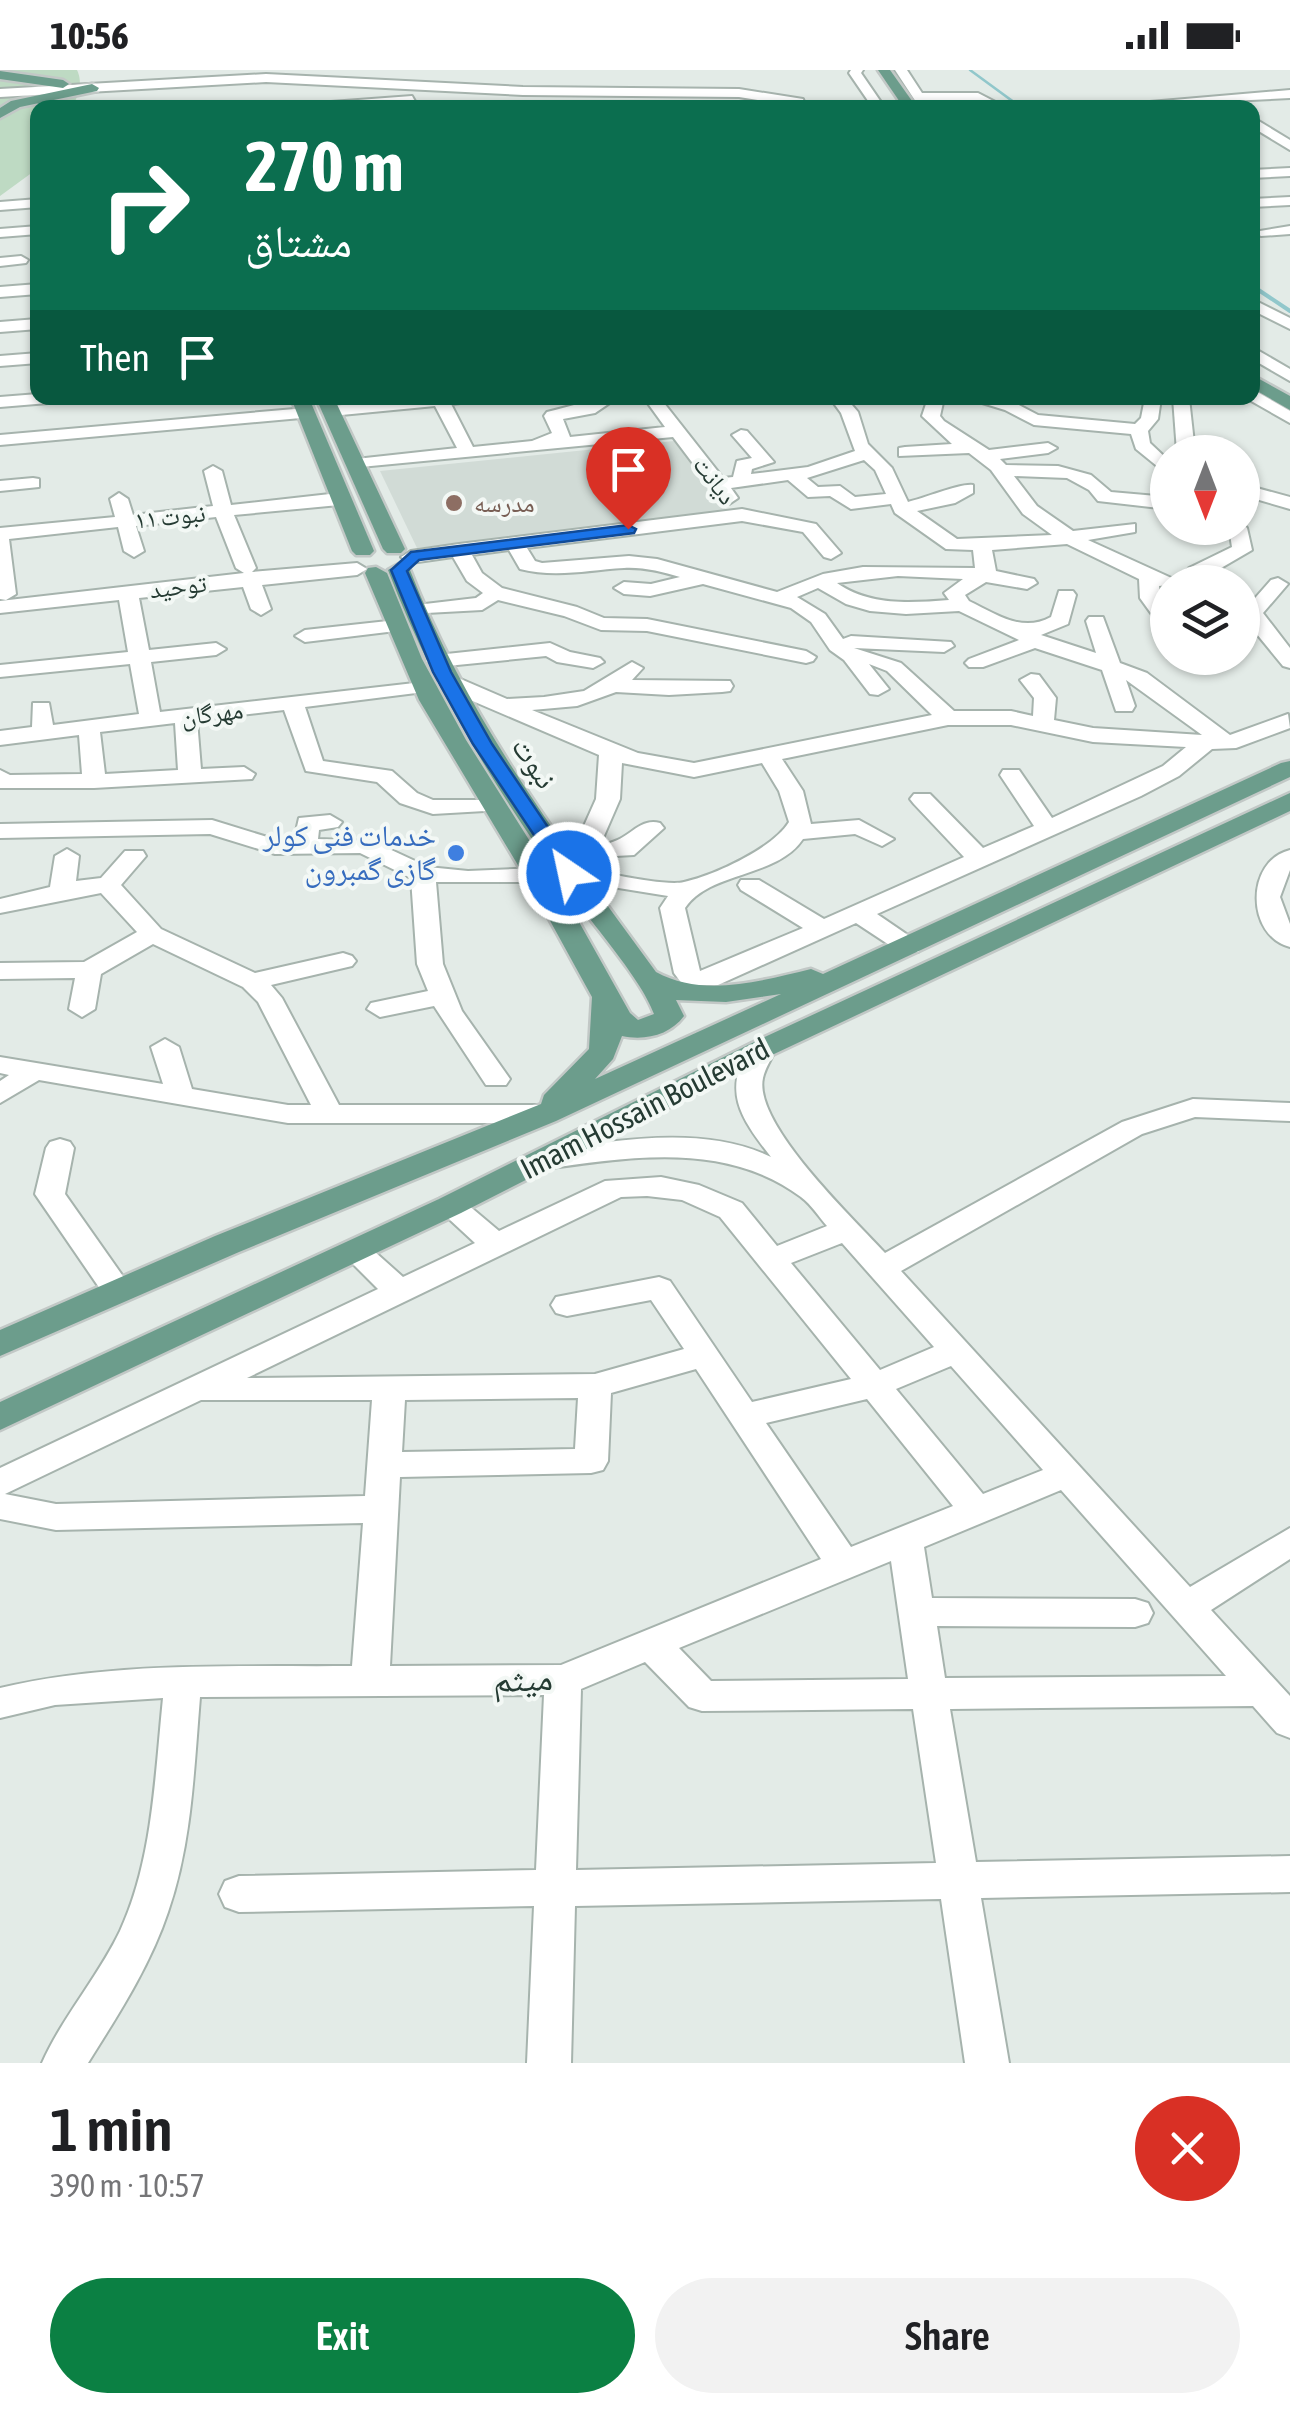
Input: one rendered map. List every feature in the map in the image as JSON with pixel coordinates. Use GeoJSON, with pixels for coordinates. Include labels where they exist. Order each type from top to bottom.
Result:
{"type":"FeatureCollection","features":[{"type":"Feature","properties":{"kind":"main road"},"geometry":{"type":"LineString","coordinates":[[84,70],[91,87]]}},
{"type":"Feature","properties":{"kind":"main road"},"geometry":{"type":"LineString","coordinates":[[868,70],[887,100]]}},
{"type":"Feature","properties":{"kind":"main road"},"geometry":{"type":"LineString","coordinates":[[884,70],[914,100]]}},
{"type":"Feature","properties":{"kind":"main road"},"geometry":{"type":"LineString","coordinates":[[0,75],[91,87]]}},
{"type":"Feature","properties":{"kind":"main road"},"geometry":{"type":"LineString","coordinates":[[84,100],[91,87]]}},
{"type":"Feature","properties":{"kind":"main road"},"geometry":{"type":"LineString","coordinates":[[34,100],[91,87]]}},
{"type":"Feature","properties":{"kind":"main road"},"geometry":{"type":"LineString","coordinates":[[0,114],[30,101]]}},
{"type":"Feature","properties":{"kind":"main road"},"geometry":{"type":"LineString","coordinates":[[1260,371],[1290,390]]}},
{"type":"Feature","properties":{"kind":"main road"},"geometry":{"type":"LineString","coordinates":[[1260,385],[1290,404]]}},
{"type":"Feature","properties":{"kind":"main road","name":"نبوت"},"geometry":{"type":"LineString","coordinates":[[303,405],[339,498],[381,566],[494,806],[600,989],[630,1029],[643,1030],[669,1016],[570,860],[436,676]]}},
{"type":"Feature","properties":{"kind":"main road","name":"نبوت"},"geometry":{"type":"LineString","coordinates":[[328,405],[356,464],[381,566]]}},
{"type":"Feature","properties":{"kind":"main road","name":"Imam Hossain Boulevard"},"geometry":{"type":"LineString","coordinates":[[0,1344],[545,1114],[1290,768]]}},
{"type":"Feature","properties":{"kind":"main road","name":"Imam Hossain Boulevard"},"geometry":{"type":"LineString","coordinates":[[0,1417],[450,1206],[762,1050],[1290,801]]}},
{"type":"Feature","properties":{"kind":"main road"},"geometry":{"type":"LineString","coordinates":[[646,975],[670,990],[696,994],[770,988],[870,966]]}},
{"type":"Feature","properties":{"kind":"main road"},"geometry":{"type":"LineString","coordinates":[[545,1114],[574,1081],[602,1060],[608,1048],[610,1027],[600,989]]}},
{"type":"Feature","properties":{"kind":"street"},"geometry":{"type":"LineString","coordinates":[[857,70],[855,73],[874,100]]}},
{"type":"Feature","properties":{"kind":"street"},"geometry":{"type":"LineString","coordinates":[[901,70],[916,100]]}},
{"type":"Feature","properties":{"kind":"street"},"geometry":{"type":"LineString","coordinates":[[0,92],[266,78],[523,91],[739,93],[777,100]]}},
{"type":"Feature","properties":{"kind":"street"},"geometry":{"type":"LineString","coordinates":[[432,100],[523,91]]}},
{"type":"Feature","properties":{"kind":"street"},"geometry":{"type":"LineString","coordinates":[[568,91],[577,100]]}},
{"type":"Feature","properties":{"kind":"street"},"geometry":{"type":"LineString","coordinates":[[1191,100],[1290,94]]}},
{"type":"Feature","properties":{"kind":"street"},"geometry":{"type":"LineString","coordinates":[[952,100],[984,100]]}},
{"type":"Feature","properties":{"kind":"street"},"geometry":{"type":"LineString","coordinates":[[1260,128],[1290,131]]}},
{"type":"Feature","properties":{"kind":"street"},"geometry":{"type":"LineString","coordinates":[[1260,128],[1290,147]]}},
{"type":"Feature","properties":{"kind":"street"},"geometry":{"type":"LineString","coordinates":[[1271,150],[1290,147]]}},
{"type":"Feature","properties":{"kind":"street"},"geometry":{"type":"LineString","coordinates":[[1260,174],[1290,172]]}},
{"type":"Feature","properties":{"kind":"street"},"geometry":{"type":"LineString","coordinates":[[22,193],[30,188]]}},
{"type":"Feature","properties":{"kind":"street"},"geometry":{"type":"LineString","coordinates":[[1260,203],[1290,201]]}},
{"type":"Feature","properties":{"kind":"street"},"geometry":{"type":"LineString","coordinates":[[0,206],[30,204]]}},
{"type":"Feature","properties":{"kind":"street"},"geometry":{"type":"LineString","coordinates":[[1260,232],[1290,230]]}},
{"type":"Feature","properties":{"kind":"street"},"geometry":{"type":"LineString","coordinates":[[0,234],[30,231]]}},
{"type":"Feature","properties":{"kind":"street"},"geometry":{"type":"LineString","coordinates":[[0,262],[22,260]]}},
{"type":"Feature","properties":{"kind":"street"},"geometry":{"type":"LineString","coordinates":[[0,292],[30,290]]}},
{"type":"Feature","properties":{"kind":"street"},"geometry":{"type":"LineString","coordinates":[[1260,308],[1290,324]]}},
{"type":"Feature","properties":{"kind":"street"},"geometry":{"type":"LineString","coordinates":[[0,328],[30,325]]}},
{"type":"Feature","properties":{"kind":"street"},"geometry":{"type":"LineString","coordinates":[[1260,357],[1290,376]]}},
{"type":"Feature","properties":{"kind":"street"},"geometry":{"type":"LineString","coordinates":[[0,361],[30,359]]}},
{"type":"Feature","properties":{"kind":"street"},"geometry":{"type":"LineString","coordinates":[[1260,399],[1290,418]]}},
{"type":"Feature","properties":{"kind":"street"},"geometry":{"type":"LineString","coordinates":[[0,402],[30,400]]}},
{"type":"Feature","properties":{"kind":"street"},"geometry":{"type":"LineString","coordinates":[[0,440],[203,423],[303,405]]}},
{"type":"Feature","properties":{"kind":"street"},"geometry":{"type":"LineString","coordinates":[[443,405],[468,453]]}},
{"type":"Feature","properties":{"kind":"street"},"geometry":{"type":"LineString","coordinates":[[538,446],[540,441],[562,436],[553,416],[596,405]]}},
{"type":"Feature","properties":{"kind":"street","name":"دیانت"},"geometry":{"type":"LineString","coordinates":[[658,405],[742,515]]}},
{"type":"Feature","properties":{"kind":"street"},"geometry":{"type":"LineString","coordinates":[[844,405],[860,446],[883,468],[904,508],[953,545],[982,547],[1128,528]]}},
{"type":"Feature","properties":{"kind":"street"},"geometry":{"type":"LineString","coordinates":[[934,405],[931,416],[940,432],[980,452],[1002,471],[1027,507],[1072,536],[1150,576]]}},
{"type":"Feature","properties":{"kind":"street"},"geometry":{"type":"LineString","coordinates":[[1006,405],[1034,420],[1139,430]]}},
{"type":"Feature","properties":{"kind":"street"},"geometry":{"type":"LineString","coordinates":[[1139,430],[1149,420],[1152,405]]}},
{"type":"Feature","properties":{"kind":"street"},"geometry":{"type":"LineString","coordinates":[[1182,405],[1184,435]]}},
{"type":"Feature","properties":{"kind":"street"},"geometry":{"type":"LineString","coordinates":[[97,412],[109,450]]}},
{"type":"Feature","properties":{"kind":"street"},"geometry":{"type":"LineString","coordinates":[[1139,430],[1142,445],[1150,453]]}},
{"type":"Feature","properties":{"kind":"street"},"geometry":{"type":"LineString","coordinates":[[356,464],[678,431]]}},
{"type":"Feature","properties":{"kind":"street"},"geometry":{"type":"LineString","coordinates":[[740,435],[765,462],[743,466],[742,482]]}},
{"type":"Feature","properties":{"kind":"street"},"geometry":{"type":"LineString","coordinates":[[905,452],[1048,448]]}},
{"type":"Feature","properties":{"kind":"street"},"geometry":{"type":"LineString","coordinates":[[718,484],[792,475],[867,453]]}},
{"type":"Feature","properties":{"kind":"street"},"geometry":{"type":"LineString","coordinates":[[1002,471],[1056,470],[1095,482],[1106,496],[1150,501]]}},
{"type":"Feature","properties":{"kind":"street"},"geometry":{"type":"LineString","coordinates":[[213,472],[223,511],[261,609]]}},
{"type":"Feature","properties":{"kind":"street"},"geometry":{"type":"LineString","coordinates":[[792,475],[814,493],[834,490],[865,520],[968,489]]}},
{"type":"Feature","properties":{"kind":"street"},"geometry":{"type":"LineString","coordinates":[[0,486],[33,483]]}},
{"type":"Feature","properties":{"kind":"street"},"geometry":{"type":"LineString","coordinates":[[1260,494],[1290,503]]}},
{"type":"Feature","properties":{"kind":"street","name":"نبوت ۱۱"},"geometry":{"type":"LineString","coordinates":[[0,537],[339,498]]}},
{"type":"Feature","properties":{"kind":"street"},"geometry":{"type":"LineString","coordinates":[[119,499],[134,551]]}},
{"type":"Feature","properties":{"kind":"street","name":"توحید"},"geometry":{"type":"LineString","coordinates":[[2,599],[248,573],[381,566],[459,550],[742,515],[809,528],[831,552]]}},
{"type":"Feature","properties":{"kind":"street"},"geometry":{"type":"LineString","coordinates":[[781,546],[782,524]]}},
{"type":"Feature","properties":{"kind":"street"},"geometry":{"type":"LineString","coordinates":[[0,537],[2,599]]}},
{"type":"Feature","properties":{"kind":"street"},"geometry":{"type":"LineString","coordinates":[[944,540],[959,571]]}},
{"type":"Feature","properties":{"kind":"street"},"geometry":{"type":"LineString","coordinates":[[515,544],[527,566],[542,569],[628,562],[657,566],[798,604],[818,618],[878,689]]}},
{"type":"Feature","properties":{"kind":"street"},"geometry":{"type":"LineString","coordinates":[[1211,565],[1242,550],[1241,545]]}},
{"type":"Feature","properties":{"kind":"street"},"geometry":{"type":"LineString","coordinates":[[982,547],[986,573]]}},
{"type":"Feature","properties":{"kind":"street"},"geometry":{"type":"LineString","coordinates":[[459,550],[474,578],[494,592],[570,611],[601,624],[696,632],[806,657]]}},
{"type":"Feature","properties":{"kind":"street"},"geometry":{"type":"LineString","coordinates":[[578,566],[591,590]]}},
{"type":"Feature","properties":{"kind":"street"},"geometry":{"type":"LineString","coordinates":[[776,600],[796,586],[862,575],[959,571],[1027,583]]}},
{"type":"Feature","properties":{"kind":"street","name":"توحید"},"geometry":{"type":"LineString","coordinates":[[2,599],[128,592],[248,573]]}},
{"type":"Feature","properties":{"kind":"street"},"geometry":{"type":"LineString","coordinates":[[986,573],[954,593],[962,605],[1026,636],[1139,678],[1217,743]]}},
{"type":"Feature","properties":{"kind":"street"},"geometry":{"type":"LineString","coordinates":[[624,588],[638,586],[650,590],[697,579]]}},
{"type":"Feature","properties":{"kind":"street"},"geometry":{"type":"LineString","coordinates":[[821,581],[859,604],[901,610],[962,605]]}},
{"type":"Feature","properties":{"kind":"street"},"geometry":{"type":"LineString","coordinates":[[1260,600],[1278,584]]}},
{"type":"Feature","properties":{"kind":"street"},"geometry":{"type":"LineString","coordinates":[[128,592],[152,720]]}},
{"type":"Feature","properties":{"kind":"street"},"geometry":{"type":"LineString","coordinates":[[304,636],[482,604],[494,592]]}},
{"type":"Feature","properties":{"kind":"street"},"geometry":{"type":"LineString","coordinates":[[976,662],[1062,620],[1066,595]]}},
{"type":"Feature","properties":{"kind":"street"},"geometry":{"type":"LineString","coordinates":[[987,618],[1021,609]]}},
{"type":"Feature","properties":{"kind":"street"},"geometry":{"type":"LineString","coordinates":[[1096,621],[1124,706]]}},
{"type":"Feature","properties":{"kind":"street"},"geometry":{"type":"LineString","coordinates":[[1260,626],[1290,662]]}},
{"type":"Feature","properties":{"kind":"street"},"geometry":{"type":"LineString","coordinates":[[843,649],[944,646]]}},
{"type":"Feature","properties":{"kind":"street"},"geometry":{"type":"LineString","coordinates":[[0,671],[216,649]]}},
{"type":"Feature","properties":{"kind":"street","name":"مهرگان"},"geometry":{"type":"LineString","coordinates":[[0,738],[292,702],[436,676],[550,649],[564,658],[593,662]]}},
{"type":"Feature","properties":{"kind":"street"},"geometry":{"type":"LineString","coordinates":[[843,649],[894,667],[948,718]]}},
{"type":"Feature","properties":{"kind":"street"},"geometry":{"type":"LineString","coordinates":[[617,686],[632,668]]}},
{"type":"Feature","properties":{"kind":"street"},"geometry":{"type":"LineString","coordinates":[[436,676],[611,750],[667,768],[694,770],[948,718],[1011,718],[1093,735],[1217,743]]}},
{"type":"Feature","properties":{"kind":"street"},"geometry":{"type":"LineString","coordinates":[[1032,680],[1045,698],[1043,726]]}},
{"type":"Feature","properties":{"kind":"street"},"geometry":{"type":"LineString","coordinates":[[509,706],[592,696],[617,686],[669,690],[722,686]]}},
{"type":"Feature","properties":{"kind":"street"},"geometry":{"type":"LineString","coordinates":[[292,702],[314,766],[384,776],[398,792],[419,806],[494,806]]}},
{"type":"Feature","properties":{"kind":"street"},"geometry":{"type":"LineString","coordinates":[[41,708],[43,734]]}},
{"type":"Feature","properties":{"kind":"street"},"geometry":{"type":"LineString","coordinates":[[186,716],[190,777]]}},
{"type":"Feature","properties":{"kind":"street"},"geometry":{"type":"LineString","coordinates":[[768,756],[791,790],[801,822],[789,842],[760,859],[684,891],[672,908],[692,979],[708,980],[860,914],[1171,772],[1217,743],[1288,721]]}},
{"type":"Feature","properties":{"kind":"street"},"geometry":{"type":"LineString","coordinates":[[89,728],[94,781]]}},
{"type":"Feature","properties":{"kind":"street"},"geometry":{"type":"LineString","coordinates":[[570,860],[608,799],[611,750]]}},
{"type":"Feature","properties":{"kind":"street"},"geometry":{"type":"LineString","coordinates":[[0,778],[2,782],[94,781],[244,774]]}},
{"type":"Feature","properties":{"kind":"street"},"geometry":{"type":"LineString","coordinates":[[1012,775],[1047,828]]}},
{"type":"Feature","properties":{"kind":"street"},"geometry":{"type":"LineString","coordinates":[[922,799],[978,858]]}},
{"type":"Feature","properties":{"kind":"street"},"geometry":{"type":"LineString","coordinates":[[306,846],[308,822],[330,822]]}},
{"type":"Feature","properties":{"kind":"street"},"geometry":{"type":"LineString","coordinates":[[0,831],[202,826],[275,846],[364,846],[423,874],[468,878],[537,875]]}},
{"type":"Feature","properties":{"kind":"street"},"geometry":{"type":"LineString","coordinates":[[794,833],[859,827],[882,838]]}},
{"type":"Feature","properties":{"kind":"street"},"geometry":{"type":"LineString","coordinates":[[570,860],[625,850],[652,828]]}},
{"type":"Feature","properties":{"kind":"street"},"geometry":{"type":"LineString","coordinates":[[62,892],[67,856]]}},
{"type":"Feature","properties":{"kind":"street"},"geometry":{"type":"LineString","coordinates":[[0,906],[108,885],[134,856]]}},
{"type":"Feature","properties":{"kind":"street"},"geometry":{"type":"LineString","coordinates":[[1290,857],[1274,872],[1266,897],[1274,920],[1290,938]]}},
{"type":"Feature","properties":{"kind":"street"},"geometry":{"type":"LineString","coordinates":[[570,860],[684,891]]}},
{"type":"Feature","properties":{"kind":"street"},"geometry":{"type":"LineString","coordinates":[[423,874],[430,964],[443,996],[496,1078]]}},
{"type":"Feature","properties":{"kind":"street"},"geometry":{"type":"LineString","coordinates":[[108,885],[152,934],[252,981],[269,998],[330,1114]]}},
{"type":"Feature","properties":{"kind":"street"},"geometry":{"type":"LineString","coordinates":[[750,886],[824,930]]}},
{"type":"Feature","properties":{"kind":"street"},"geometry":{"type":"LineString","coordinates":[[860,914],[909,948]]}},
{"type":"Feature","properties":{"kind":"street"},"geometry":{"type":"LineString","coordinates":[[0,971],[89,970],[152,934]]}},
{"type":"Feature","properties":{"kind":"street"},"geometry":{"type":"LineString","coordinates":[[252,981],[343,961]]}},
{"type":"Feature","properties":{"kind":"street"},"geometry":{"type":"LineString","coordinates":[[82,1008],[89,970]]}},
{"type":"Feature","properties":{"kind":"street"},"geometry":{"type":"LineString","coordinates":[[380,1009],[443,996]]}},
{"type":"Feature","properties":{"kind":"street"},"geometry":{"type":"LineString","coordinates":[[164,1048],[181,1097]]}},
{"type":"Feature","properties":{"kind":"street"},"geometry":{"type":"LineString","coordinates":[[762,1050],[748,1080],[756,1118],[812,1191],[1290,1722]]}},
{"type":"Feature","properties":{"kind":"street"},"geometry":{"type":"LineString","coordinates":[[0,1065],[288,1114],[545,1114]]}},
{"type":"Feature","properties":{"kind":"street"},"geometry":{"type":"LineString","coordinates":[[1,1105],[32,1072]]}},
{"type":"Feature","properties":{"kind":"street"},"geometry":{"type":"LineString","coordinates":[[882,1268],[1132,1128],[1194,1108],[1289,1109]]}},
{"type":"Feature","properties":{"kind":"street"},"geometry":{"type":"LineString","coordinates":[[60,1148],[50,1194],[118,1292]]}},
{"type":"Feature","properties":{"kind":"street"},"geometry":{"type":"LineString","coordinates":[[544,1160],[611,1151],[679,1149],[742,1155],[812,1191]]}},
{"type":"Feature","properties":{"kind":"street"},"geometry":{"type":"LineString","coordinates":[[0,1484],[615,1188],[660,1185],[694,1190],[731,1210],[977,1511]]}},
{"type":"Feature","properties":{"kind":"street"},"geometry":{"type":"LineString","coordinates":[[450,1206],[496,1245]]}},
{"type":"Feature","properties":{"kind":"street"},"geometry":{"type":"LineString","coordinates":[[771,1260],[847,1230]]}},
{"type":"Feature","properties":{"kind":"street"},"geometry":{"type":"LineString","coordinates":[[355,1250],[400,1292]]}},
{"type":"Feature","properties":{"kind":"street"},"geometry":{"type":"LineString","coordinates":[[567,1305],[659,1288],[844,1565]]}},
{"type":"Feature","properties":{"kind":"street"},"geometry":{"type":"LineString","coordinates":[[744,1416],[874,1386],[956,1351]]}},
{"type":"Feature","properties":{"kind":"street"},"geometry":{"type":"LineString","coordinates":[[194,1390],[596,1386],[704,1355]]}},
{"type":"Feature","properties":{"kind":"street"},"geometry":{"type":"LineString","coordinates":[[384,1466],[591,1461],[596,1386]]}},
{"type":"Feature","properties":{"kind":"street"},"geometry":{"type":"LineString","coordinates":[[370,1681],[390,1388]]}},
{"type":"Feature","properties":{"kind":"street","name":"میثم"},"geometry":{"type":"LineString","coordinates":[[0,1703],[55,1690],[183,1682],[563,1680],[1067,1474]]}},
{"type":"Feature","properties":{"kind":"street"},"geometry":{"type":"LineString","coordinates":[[0,1506],[56,1517],[381,1509]]}},
{"type":"Feature","properties":{"kind":"street"},"geometry":{"type":"LineString","coordinates":[[905,1540],[987,2063]]}},
{"type":"Feature","properties":{"kind":"street"},"geometry":{"type":"LineString","coordinates":[[1187,1607],[1290,1541]]}},
{"type":"Feature","properties":{"kind":"street"},"geometry":{"type":"LineString","coordinates":[[916,1612],[1136,1613]]}},
{"type":"Feature","properties":{"kind":"street"},"geometry":{"type":"LineString","coordinates":[[651,1644],[702,1696],[1264,1692]]}},
{"type":"Feature","properties":{"kind":"street"},"geometry":{"type":"LineString","coordinates":[[550,2063],[563,1680]]}},
{"type":"Feature","properties":{"kind":"street"},"geometry":{"type":"LineString","coordinates":[[64,2063],[110,1987],[154,1895],[174,1782],[183,1682]]}},
{"type":"Feature","properties":{"kind":"street"},"geometry":{"type":"LineString","coordinates":[[239,1894],[1290,1874]]}},
{"type":"Feature","properties":{"kind":"shaded area"},"geometry":{"type":"Polygon","coordinates":[[[674,441],[728,513],[417,548],[380,471],[674,441]]]}},
{"type":"Feature","properties":{"kind":"green space"},"geometry":{"type":"Polygon","coordinates":[[[0,70],[77,70],[80,85],[75,100],[30,100],[30,174],[0,196],[0,70]]]}},
{"type":"Feature","properties":{"kind":"waterway"},"geometry":{"type":"LineString","coordinates":[[970,70],[1011,100]]}},
{"type":"Feature","properties":{"kind":"waterway"},"geometry":{"type":"LineString","coordinates":[[1260,291],[1290,311]]}},
{"type":"Feature","properties":{"kind":"place","name":"مدرسه"},"geometry":{"type":"Point","coordinates":[454,503]}},
{"type":"Feature","properties":{"kind":"place","name":"خدمات فنی کولر گازی گمبرون"},"geometry":{"type":"Point","coordinates":[456,853]}},
{"type":"Feature","properties":{"kind":"route"},"geometry":{"type":"LineString","coordinates":[[569,873],[483,744],[442,672],[399,570],[411,562],[411,556],[628,529]]}}]}
